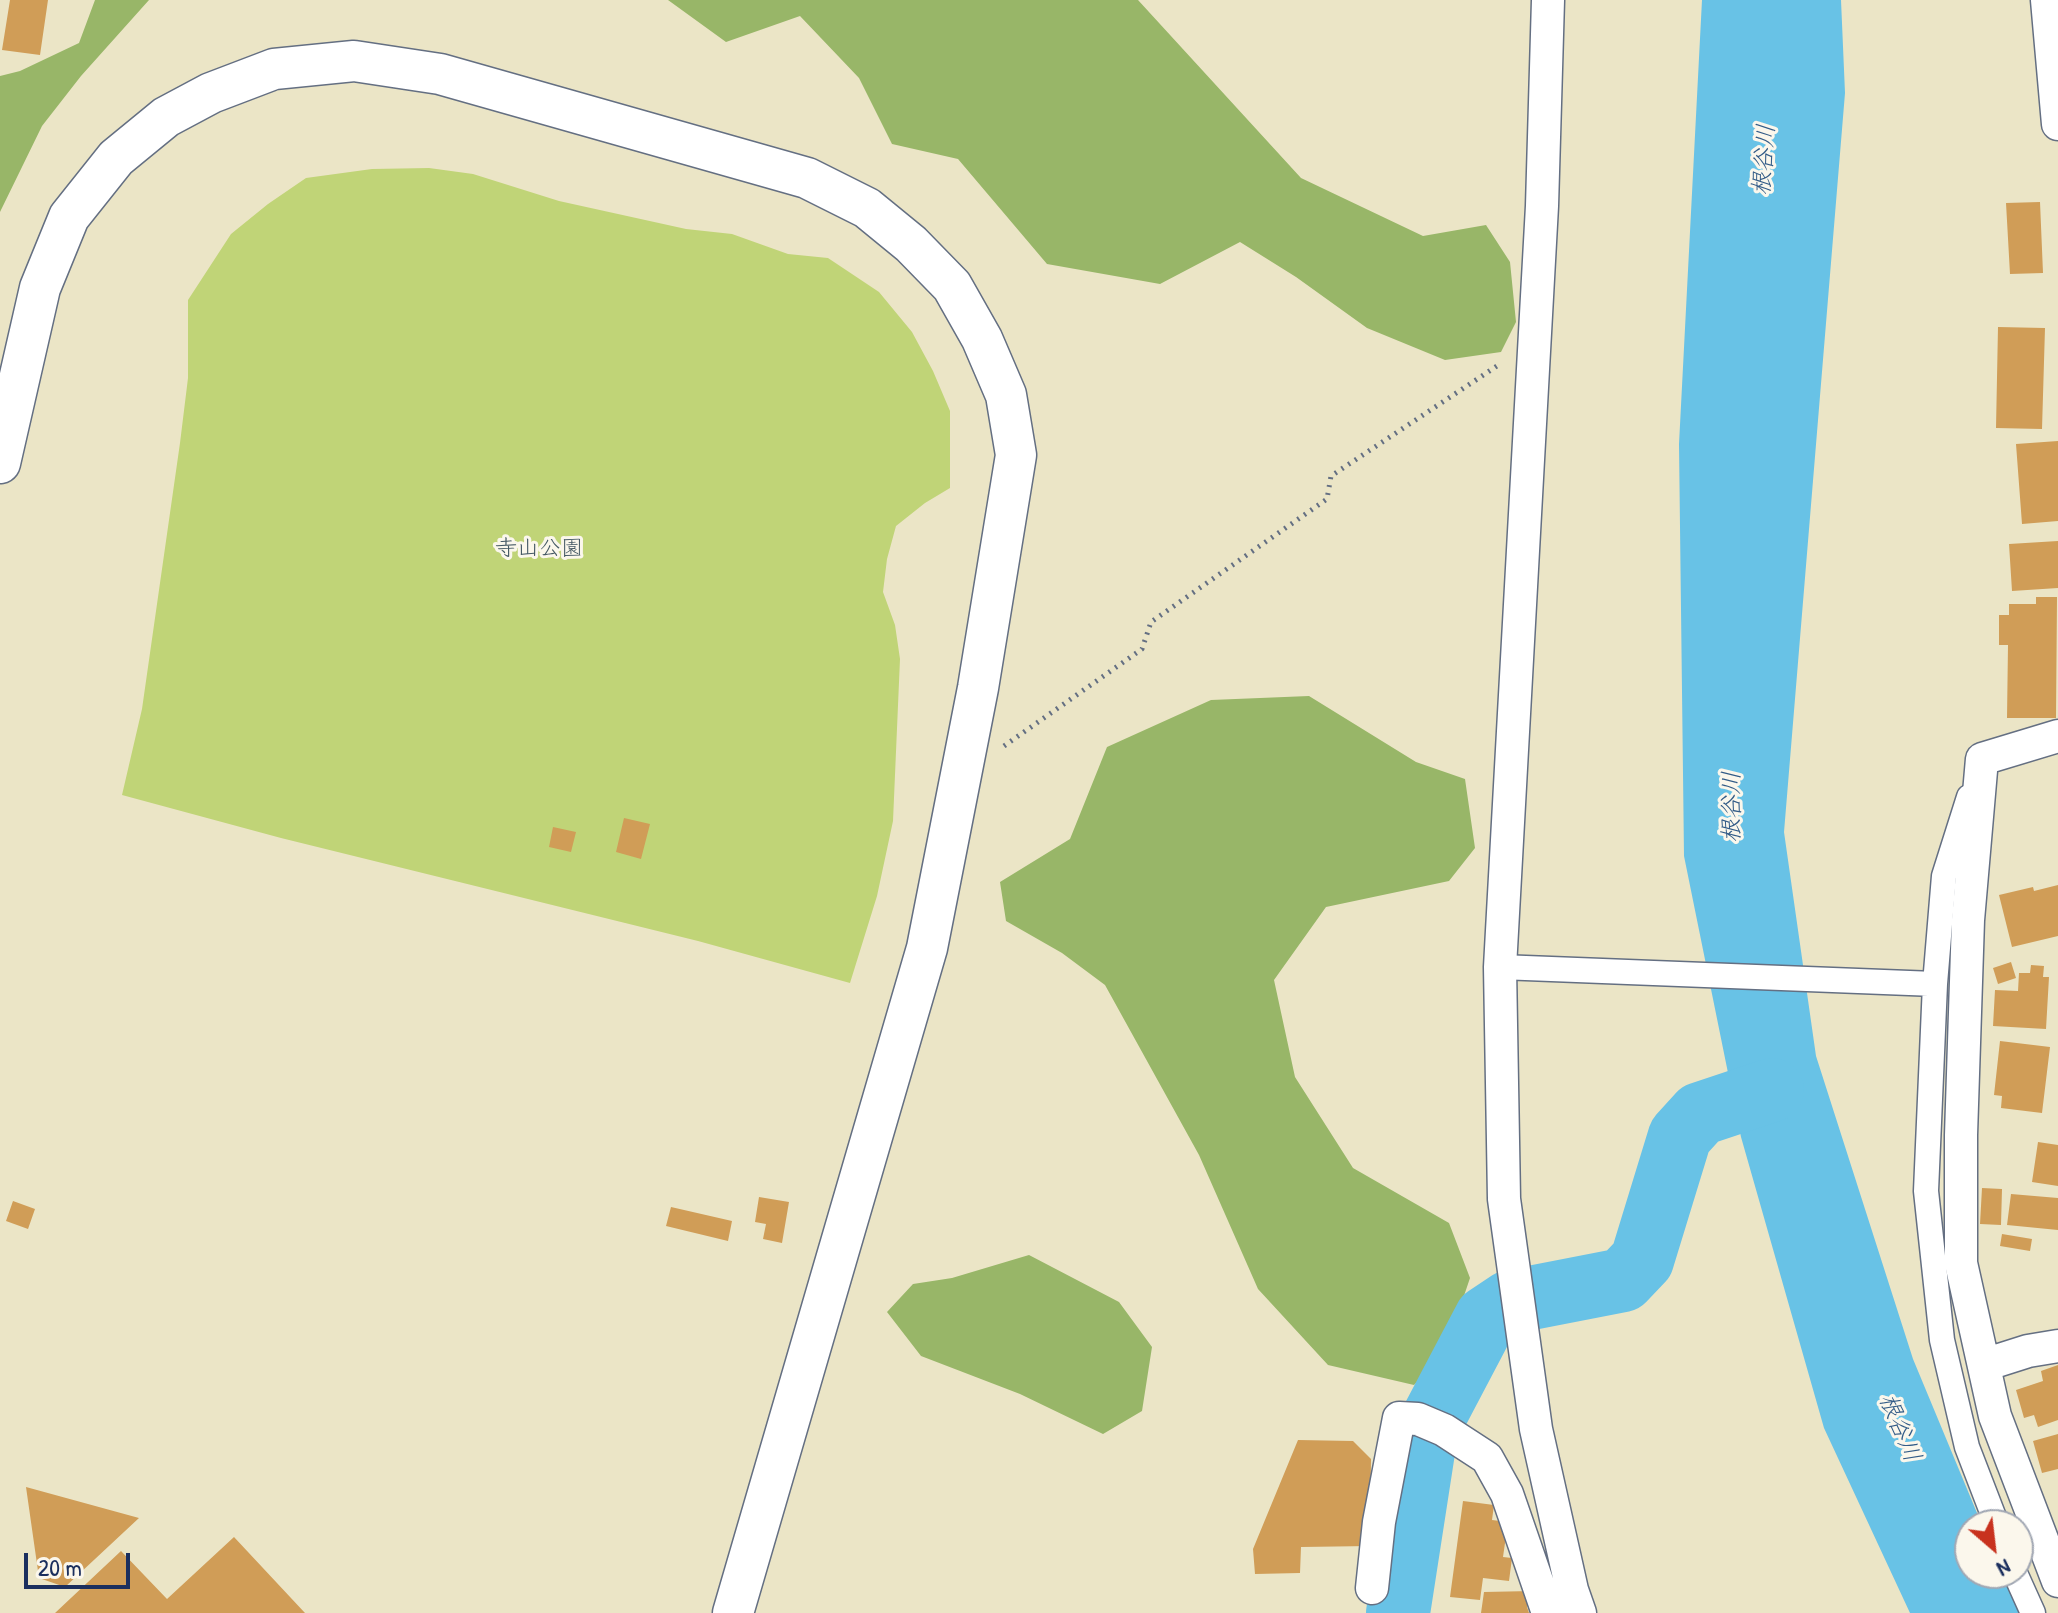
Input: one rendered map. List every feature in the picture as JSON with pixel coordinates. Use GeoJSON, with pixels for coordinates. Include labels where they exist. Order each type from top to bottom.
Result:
{"type":"FeatureCollection","features":[{"type":"Feature","properties":{"kind":"street"},"geometry":{"type":"LineString","coordinates":[[1548,0],[1509,968],[1504,1199],[1536,1429],[1572,1590],[1580,1613]]}},
{"type":"Feature","properties":{"kind":"street"},"geometry":{"type":"LineString","coordinates":[[2047,0],[2058,124]]}},
{"type":"Feature","properties":{"kind":"street"},"geometry":{"type":"LineString","coordinates":[[0,463],[40,288],[69,217],[116,158],[166,117],[211,93],[274,69],[354,61],[440,74],[807,178],[867,208],[911,244],[952,286],[982,339],[1006,395],[1016,455],[978,688],[927,948],[733,1613]]}},
{"type":"Feature","properties":{"kind":"street"},"geometry":{"type":"LineString","coordinates":[[1982,759],[2058,736]]}},
{"type":"Feature","properties":{"kind":"street"},"geometry":{"type":"LineString","coordinates":[[1982,759],[1944,876],[1935,984],[1926,1191],[1942,1340],[1967,1447],[1991,1509]]}},
{"type":"Feature","properties":{"kind":"street"},"geometry":{"type":"LineString","coordinates":[[1982,759],[1968,920],[1961,1135],[1961,1263],[1995,1416],[2047,1525],[2058,1581]]}},
{"type":"Feature","properties":{"kind":"street"},"geometry":{"type":"LineString","coordinates":[[1509,968],[1935,984]]}},
{"type":"Feature","properties":{"kind":"street"},"geometry":{"type":"LineString","coordinates":[[1984,1365],[2028,1351],[2058,1346]]}},
{"type":"Feature","properties":{"kind":"street"},"geometry":{"type":"LineString","coordinates":[[1372,1588],[1379,1522],[1399,1418],[1431,1425],[1487,1458],[1507,1494],[1548,1613]]}},
{"type":"Feature","properties":{"kind":"street"},"geometry":{"type":"LineString","coordinates":[[2022,1589],[2033,1613]]}},
{"type":"Feature","properties":{"kind":"path"},"geometry":{"type":"LineString","coordinates":[[999,749],[1142,649],[1151,622],[1327,499],[1331,476],[1507,359]]}},
{"type":"Feature","properties":{"kind":"green space"},"geometry":{"type":"Polygon","coordinates":[[[95,0],[149,0],[81,76],[42,126],[0,212],[0,76],[20,71],[79,43],[95,0]]]}},
{"type":"Feature","properties":{"kind":"green space"},"geometry":{"type":"Polygon","coordinates":[[[668,0],[1138,0],[1301,178],[1423,236],[1486,225],[1510,262],[1516,322],[1501,352],[1445,360],[1367,328],[1296,277],[1240,242],[1160,284],[1047,264],[958,159],[892,144],[859,78],[800,16],[726,42],[668,0]]]}},
{"type":"Feature","properties":{"kind":"green space","name":"寺山公園"},"geometry":{"type":"Polygon","coordinates":[[[429,168],[473,174],[559,201],[686,229],[732,234],[788,254],[828,258],[879,292],[912,332],[933,371],[950,411],[950,488],[896,526],[887,559],[883,592],[895,625],[900,659],[893,821],[877,896],[850,983],[698,941],[281,838],[122,795],[142,709],[180,443],[188,378],[188,300],[231,234],[306,178],[372,169],[429,168]]]}},
{"type":"Feature","properties":{"kind":"green space"},"geometry":{"type":"Polygon","coordinates":[[[1309,696],[1416,762],[1465,779],[1475,848],[1449,881],[1326,907],[1274,980],[1295,1077],[1353,1168],[1449,1223],[1470,1278],[1444,1355],[1414,1385],[1328,1365],[1258,1289],[1199,1155],[1105,985],[1062,953],[1006,921],[1000,882],[1070,839],[1107,747],[1211,700],[1309,696]]]}},
{"type":"Feature","properties":{"kind":"green space"},"geometry":{"type":"Polygon","coordinates":[[[1029,1255],[1119,1302],[1152,1347],[1142,1411],[1103,1434],[1020,1394],[921,1356],[887,1312],[913,1284],[952,1278],[1029,1255]]]}},
{"type":"Feature","properties":{"kind":"water","name":"根谷川"},"geometry":{"type":"Polygon","coordinates":[[[1702,0],[1841,0],[1845,93],[1784,832],[1816,1056],[1913,1359],[1975,1509],[1954,1509],[1954,1589],[2009,1589],[2019,1613],[1910,1613],[1824,1428],[1741,1137],[1684,856],[1679,444],[1702,0]]]}},
{"type":"Feature","properties":{"kind":"building"},"geometry":{"type":"Polygon","coordinates":[[[10,0],[48,0],[40,55],[2,50],[10,0]]]}},
{"type":"Feature","properties":{"kind":"building"},"geometry":{"type":"Polygon","coordinates":[[[2040,202],[2043,273],[2010,274],[2006,203],[2040,202]]]}},
{"type":"Feature","properties":{"kind":"building"},"geometry":{"type":"Polygon","coordinates":[[[1998,327],[2045,328],[2042,429],[1996,428],[1998,327]]]}},
{"type":"Feature","properties":{"kind":"building"},"geometry":{"type":"Polygon","coordinates":[[[2058,441],[2058,521],[2022,524],[2016,444],[2058,441]]]}},
{"type":"Feature","properties":{"kind":"building"},"geometry":{"type":"Polygon","coordinates":[[[2058,541],[2058,588],[2012,591],[2009,544],[2058,541]]]}},
{"type":"Feature","properties":{"kind":"building"},"geometry":{"type":"Polygon","coordinates":[[[2036,597],[2057,597],[2056,718],[2007,718],[2008,645],[1999,645],[1999,615],[2009,615],[2009,604],[2036,604],[2036,597]]]}},
{"type":"Feature","properties":{"kind":"building"},"geometry":{"type":"Polygon","coordinates":[[[624,818],[650,824],[641,859],[616,852],[624,818]]]}},
{"type":"Feature","properties":{"kind":"building"},"geometry":{"type":"Polygon","coordinates":[[[553,827],[576,832],[571,852],[549,847],[553,827]]]}},
{"type":"Feature","properties":{"kind":"building"},"geometry":{"type":"Polygon","coordinates":[[[2058,885],[2058,936],[2012,947],[1999,895],[2058,885]]]}},
{"type":"Feature","properties":{"kind":"building"},"geometry":{"type":"Polygon","coordinates":[[[2011,962],[2016,978],[1998,984],[1993,968],[2011,962]]]}},
{"type":"Feature","properties":{"kind":"building"},"geometry":{"type":"Polygon","coordinates":[[[2031,965],[2044,966],[2043,977],[2049,977],[2046,1029],[1993,1026],[1995,990],[2018,991],[2019,973],[2030,973],[2031,965]]]}},
{"type":"Feature","properties":{"kind":"building"},"geometry":{"type":"Polygon","coordinates":[[[2000,1041],[2050,1047],[2042,1113],[2001,1108],[2002,1096],[1994,1095],[2000,1041]]]}},
{"type":"Feature","properties":{"kind":"building"},"geometry":{"type":"Polygon","coordinates":[[[2038,1142],[2058,1145],[2058,1186],[2032,1182],[2038,1142]]]}},
{"type":"Feature","properties":{"kind":"building"},"geometry":{"type":"Polygon","coordinates":[[[1982,1188],[2002,1189],[2001,1225],[1980,1224],[1982,1188]]]}},
{"type":"Feature","properties":{"kind":"building"},"geometry":{"type":"Polygon","coordinates":[[[2011,1194],[2058,1198],[2058,1230],[2007,1225],[2011,1194]]]}},
{"type":"Feature","properties":{"kind":"building"},"geometry":{"type":"Polygon","coordinates":[[[759,1197],[789,1202],[782,1243],[763,1239],[766,1224],[755,1222],[759,1197]]]}},
{"type":"Feature","properties":{"kind":"building"},"geometry":{"type":"Polygon","coordinates":[[[13,1201],[35,1209],[28,1229],[6,1221],[13,1201]]]}},
{"type":"Feature","properties":{"kind":"building"},"geometry":{"type":"Polygon","coordinates":[[[671,1207],[732,1221],[728,1241],[666,1226],[671,1207]]]}},
{"type":"Feature","properties":{"kind":"building"},"geometry":{"type":"Polygon","coordinates":[[[2002,1234],[2032,1239],[2030,1251],[2000,1246],[2002,1234]]]}},
{"type":"Feature","properties":{"kind":"building"},"geometry":{"type":"Polygon","coordinates":[[[2058,1365],[2058,1420],[2038,1427],[2034,1415],[2024,1418],[2016,1390],[2043,1381],[2041,1371],[2058,1365]]]}},
{"type":"Feature","properties":{"kind":"building"},"geometry":{"type":"Polygon","coordinates":[[[2058,1434],[2058,1469],[2042,1473],[2033,1441],[2058,1434]]]}},
{"type":"Feature","properties":{"kind":"building"},"geometry":{"type":"Polygon","coordinates":[[[1298,1440],[1353,1441],[1371,1459],[1370,1546],[1301,1547],[1300,1573],[1255,1574],[1253,1549],[1298,1440]]]}},
{"type":"Feature","properties":{"kind":"building"},"geometry":{"type":"Polygon","coordinates":[[[26,1487],[139,1518],[65,1587],[39,1578],[26,1487]]]}},
{"type":"Feature","properties":{"kind":"building"},"geometry":{"type":"Polygon","coordinates":[[[1463,1501],[1494,1505],[1492,1520],[1508,1522],[1503,1557],[1512,1558],[1509,1581],[1483,1578],[1480,1600],[1450,1597],[1463,1501]]]}},
{"type":"Feature","properties":{"kind":"building"},"geometry":{"type":"Polygon","coordinates":[[[234,1537],[305,1613],[55,1613],[121,1551],[167,1599],[234,1537]]]}},
{"type":"Feature","properties":{"kind":"building"},"geometry":{"type":"Polygon","coordinates":[[[1532,1591],[1527,1607],[1529,1613],[1481,1613],[1484,1592],[1532,1591]]]}},
{"type":"Feature","properties":{"kind":"waterway"},"geometry":{"type":"LineString","coordinates":[[1398,1613],[1426,1432],[1486,1318],[1510,1302],[1623,1280],[1642,1260],[1680,1136],[1700,1114],[1772,1090]]}}]}
